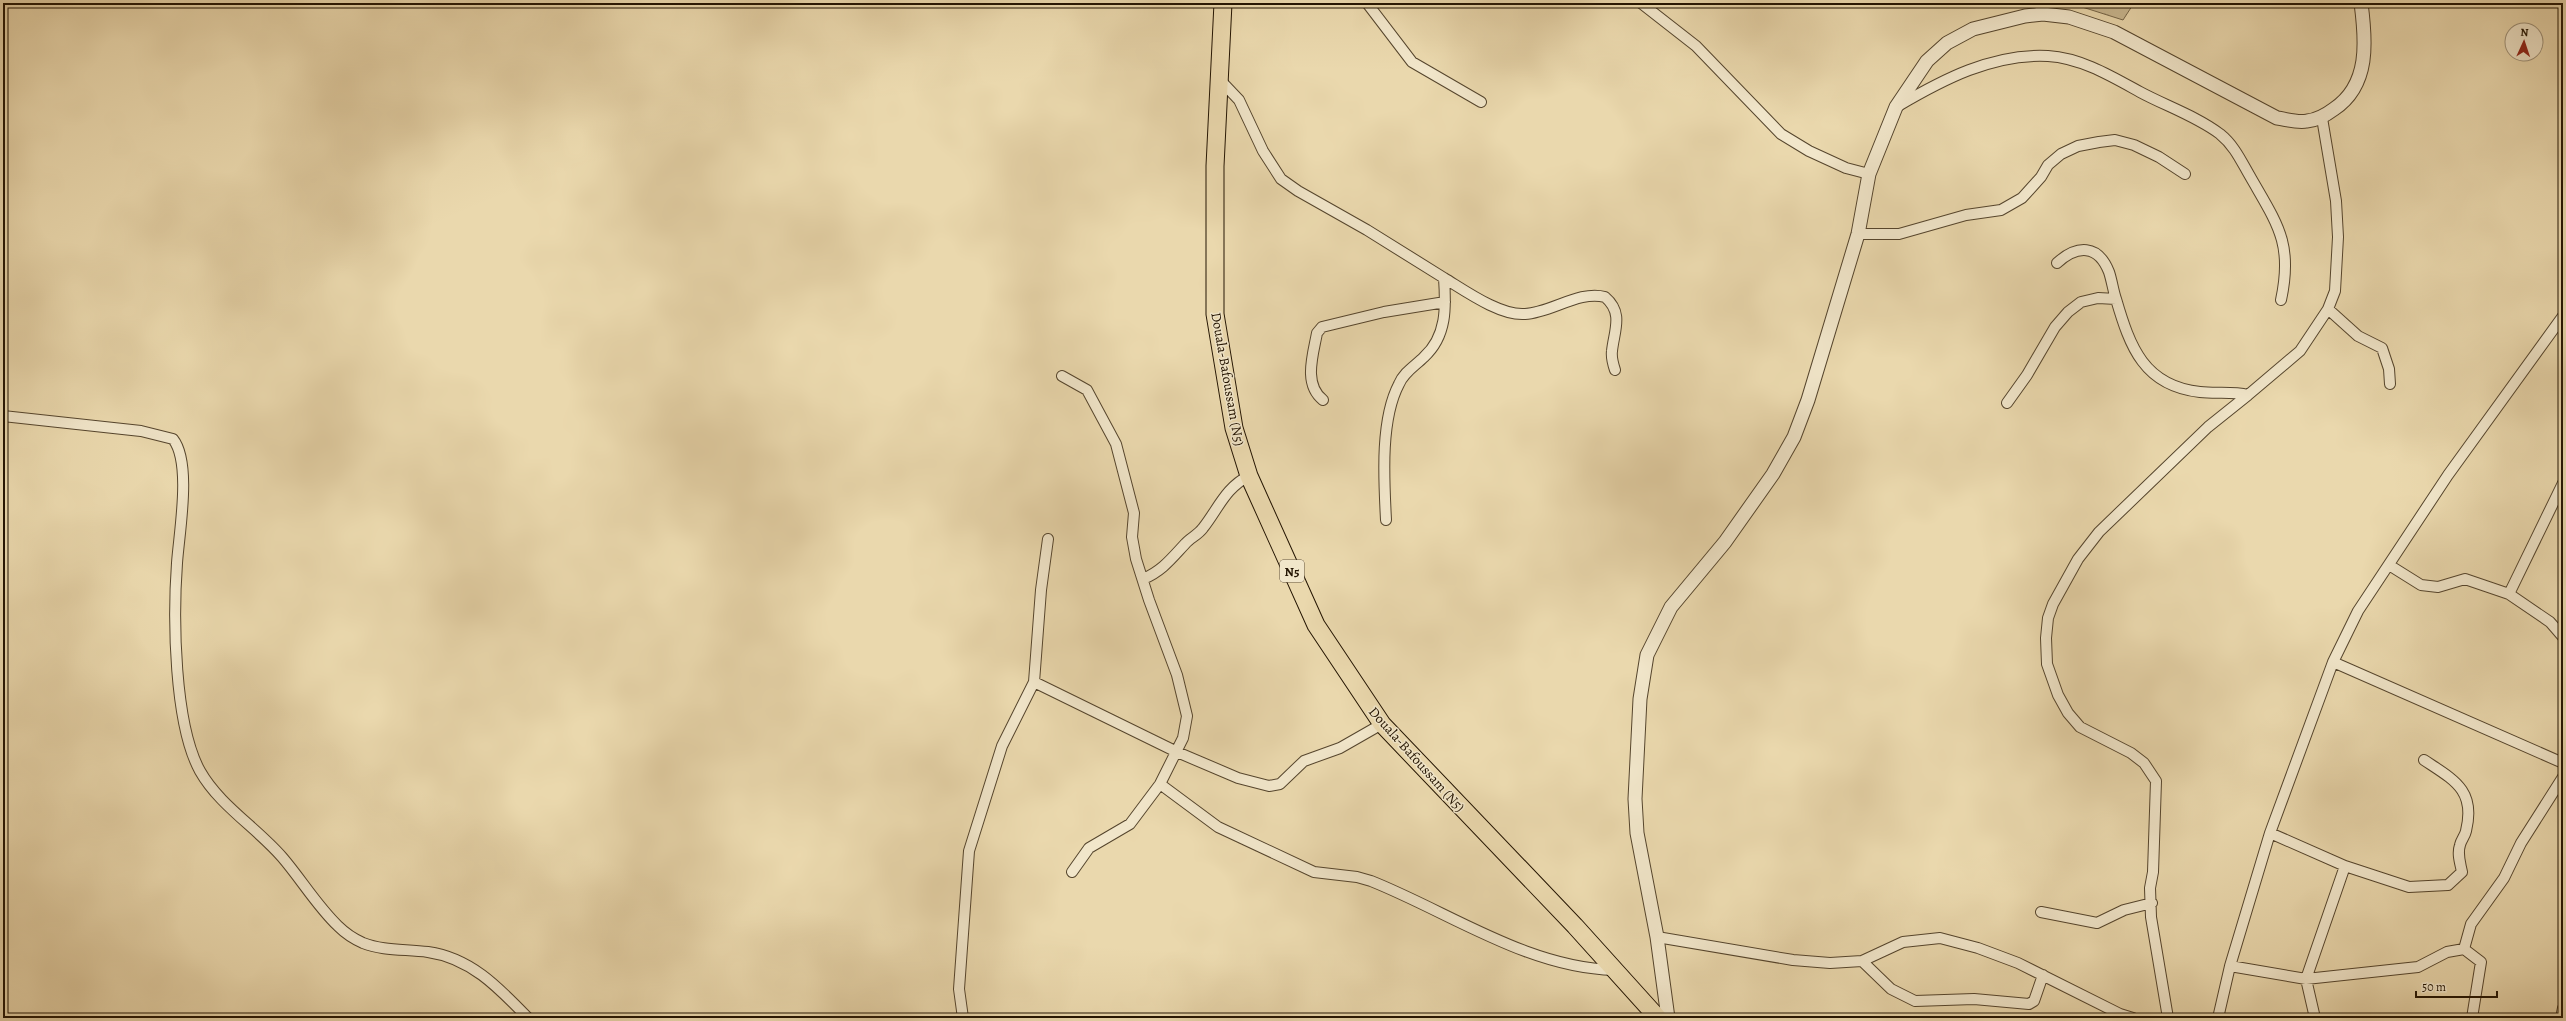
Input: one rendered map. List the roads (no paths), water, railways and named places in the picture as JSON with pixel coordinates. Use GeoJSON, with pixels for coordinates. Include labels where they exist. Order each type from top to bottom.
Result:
{"type":"FeatureCollection","features":[{"type":"Feature","properties":{"kind":"highway","name":"Douala-Bafoussam (N5)"},"geometry":{"type":"LineString","coordinates":[[1224,3],[1215,166],[1215,314],[1234,428],[1249,476],[1316,625],[1382,724],[1658,1018]]}},
{"type":"Feature","properties":{"kind":"street"},"geometry":{"type":"LineString","coordinates":[[1368,3],[1412,62],[1481,102]]}},
{"type":"Feature","properties":{"kind":"street"},"geometry":{"type":"LineString","coordinates":[[1642,3],[1696,46],[1781,134],[1809,151],[1834,162],[1869,174]]}},
{"type":"Feature","properties":{"kind":"street"},"geometry":{"type":"LineString","coordinates":[[1668,1018],[1657,937],[1637,833],[1635,799],[1640,699],[1647,654],[1671,607],[1725,542],[1773,474],[1794,437],[1808,400],[1858,234],[1869,174],[1896,107],[1927,61],[1947,42],[1973,29],[2041,8],[2088,22],[2114,32],[2277,118],[2306,122],[2322,118],[2350,96],[2359,78],[2364,56],[2364,31],[2361,3]]}},
{"type":"Feature","properties":{"kind":"street"},"geometry":{"type":"LineString","coordinates":[[1896,107],[1945,79],[1987,65],[2046,56],[2064,58],[2091,67],[2192,117],[2221,135],[2231,146],[2275,218],[2283,238],[2286,252],[2281,300]]}},
{"type":"Feature","properties":{"kind":"street"},"geometry":{"type":"LineString","coordinates":[[1220,80],[1239,100],[1263,151],[1281,179],[1298,191],[1367,230],[1485,302],[1520,314],[1540,312],[1594,296],[1605,297],[1615,311],[1618,320],[1612,351],[1615,370]]}},
{"type":"Feature","properties":{"kind":"street"},"geometry":{"type":"LineString","coordinates":[[2168,1018],[2160,983],[2151,917],[2152,903],[2150,888],[2153,872],[2156,781],[2144,763],[2136,756],[2080,727],[2068,713],[2058,695],[2046,664],[2048,618],[2053,604],[2078,559],[2099,532],[2208,428],[2300,351],[2328,309],[2335,292],[2338,237],[2336,201],[2322,118]]}},
{"type":"Feature","properties":{"kind":"street"},"geometry":{"type":"LineString","coordinates":[[1858,234],[1899,234],[1966,215],[2001,210],[2022,198],[2041,176],[2048,165],[2061,154],[2078,146],[2099,142],[2114,140],[2134,145],[2159,157],[2185,174]]}},
{"type":"Feature","properties":{"kind":"street"},"geometry":{"type":"LineString","coordinates":[[2057,263],[2073,251],[2090,251],[2100,256],[2110,274],[2116,299],[2134,350],[2160,380],[2177,388],[2214,394],[2233,391],[2248,396]]}},
{"type":"Feature","properties":{"kind":"street"},"geometry":{"type":"LineString","coordinates":[[1386,520],[1385,444],[1391,409],[1398,384],[1407,372],[1435,344],[1445,319],[1446,302],[1444,278]]}},
{"type":"Feature","properties":{"kind":"street"},"geometry":{"type":"LineString","coordinates":[[2007,403],[2027,375],[2055,327],[2068,312],[2081,302],[2098,298],[2116,299]]}},
{"type":"Feature","properties":{"kind":"street"},"geometry":{"type":"LineString","coordinates":[[1323,400],[1313,390],[1311,380],[1317,333],[1322,327],[1384,312],[1446,302]]}},
{"type":"Feature","properties":{"kind":"street"},"geometry":{"type":"LineString","coordinates":[[2328,309],[2358,336],[2382,348],[2389,369],[2390,384]]}},
{"type":"Feature","properties":{"kind":"street"},"geometry":{"type":"LineString","coordinates":[[2218,1018],[2230,966],[2270,833],[2333,662],[2358,612],[2389,565],[2458,462],[2563,316]]}},
{"type":"Feature","properties":{"kind":"street"},"geometry":{"type":"LineString","coordinates":[[1062,376],[1086,390],[1116,444],[1134,513],[1133,541],[1143,579],[1177,675],[1185,704],[1186,728],[1177,752],[1160,784],[1130,824],[1089,848],[1072,872]]}},
{"type":"Feature","properties":{"kind":"street"},"geometry":{"type":"LineString","coordinates":[[3,416],[147,432],[173,439],[178,445],[180,454],[182,493],[175,603],[182,719],[188,745],[201,772],[221,797],[281,856],[337,925],[351,936],[375,947],[429,952],[455,960],[492,981],[528,1018]]}},
{"type":"Feature","properties":{"kind":"street"},"geometry":{"type":"LineString","coordinates":[[1143,579],[1167,565],[1186,543],[1202,530],[1227,492],[1239,480],[1249,476]]}},
{"type":"Feature","properties":{"kind":"street"},"geometry":{"type":"LineString","coordinates":[[2509,594],[2563,483]]}},
{"type":"Feature","properties":{"kind":"street"},"geometry":{"type":"LineString","coordinates":[[963,1018],[959,989],[969,851],[1002,746],[1034,682],[1041,590],[1048,538]]}},
{"type":"Feature","properties":{"kind":"street"},"geometry":{"type":"LineString","coordinates":[[2389,565],[2408,575],[2421,585],[2438,587],[2465,579],[2509,594],[2550,622],[2563,637]]}},
{"type":"Feature","properties":{"kind":"street"},"geometry":{"type":"LineString","coordinates":[[2333,662],[2563,763]]}},
{"type":"Feature","properties":{"kind":"street"},"geometry":{"type":"LineString","coordinates":[[1034,682],[1177,752],[1238,778],[1269,786],[1280,784],[1304,761],[1340,748],[1382,724]]}},
{"type":"Feature","properties":{"kind":"street"},"geometry":{"type":"LineString","coordinates":[[2270,833],[2345,866],[2409,887],[2448,885],[2462,872],[2458,858],[2460,845],[2466,832],[2468,798],[2461,787],[2450,777],[2424,760]]}},
{"type":"Feature","properties":{"kind":"street"},"geometry":{"type":"LineString","coordinates":[[2464,949],[2471,924],[2504,878],[2522,842],[2563,777]]}},
{"type":"Feature","properties":{"kind":"street"},"geometry":{"type":"LineString","coordinates":[[1160,784],[1218,827],[1314,872],[1357,877],[1371,881],[1461,924],[1558,961],[1584,967],[1614,970]]}},
{"type":"Feature","properties":{"kind":"street"},"geometry":{"type":"LineString","coordinates":[[2315,1018],[2306,979],[2345,866]]}},
{"type":"Feature","properties":{"kind":"street"},"geometry":{"type":"LineString","coordinates":[[2041,912],[2098,923],[2124,910],[2152,903]]}},
{"type":"Feature","properties":{"kind":"street"},"geometry":{"type":"LineString","coordinates":[[1657,937],[1793,960],[1830,963],[1862,961],[1903,942],[1940,938],[1978,948],[2043,975],[2120,1014],[2133,1018]]}},
{"type":"Feature","properties":{"kind":"street"},"geometry":{"type":"LineString","coordinates":[[2230,966],[2306,979],[2418,967],[2447,952],[2464,949],[2481,962],[2472,1018]]}},
{"type":"Feature","properties":{"kind":"street"},"geometry":{"type":"LineString","coordinates":[[1862,961],[1891,989],[1908,999],[1923,1002],[1974,999],[2029,1004],[2034,1001],[2043,975]]}},
{"type":"Feature","properties":{"kind":"street"},"geometry":{"type":"LineString","coordinates":[[2561,1018],[2563,1008]]}}]}
